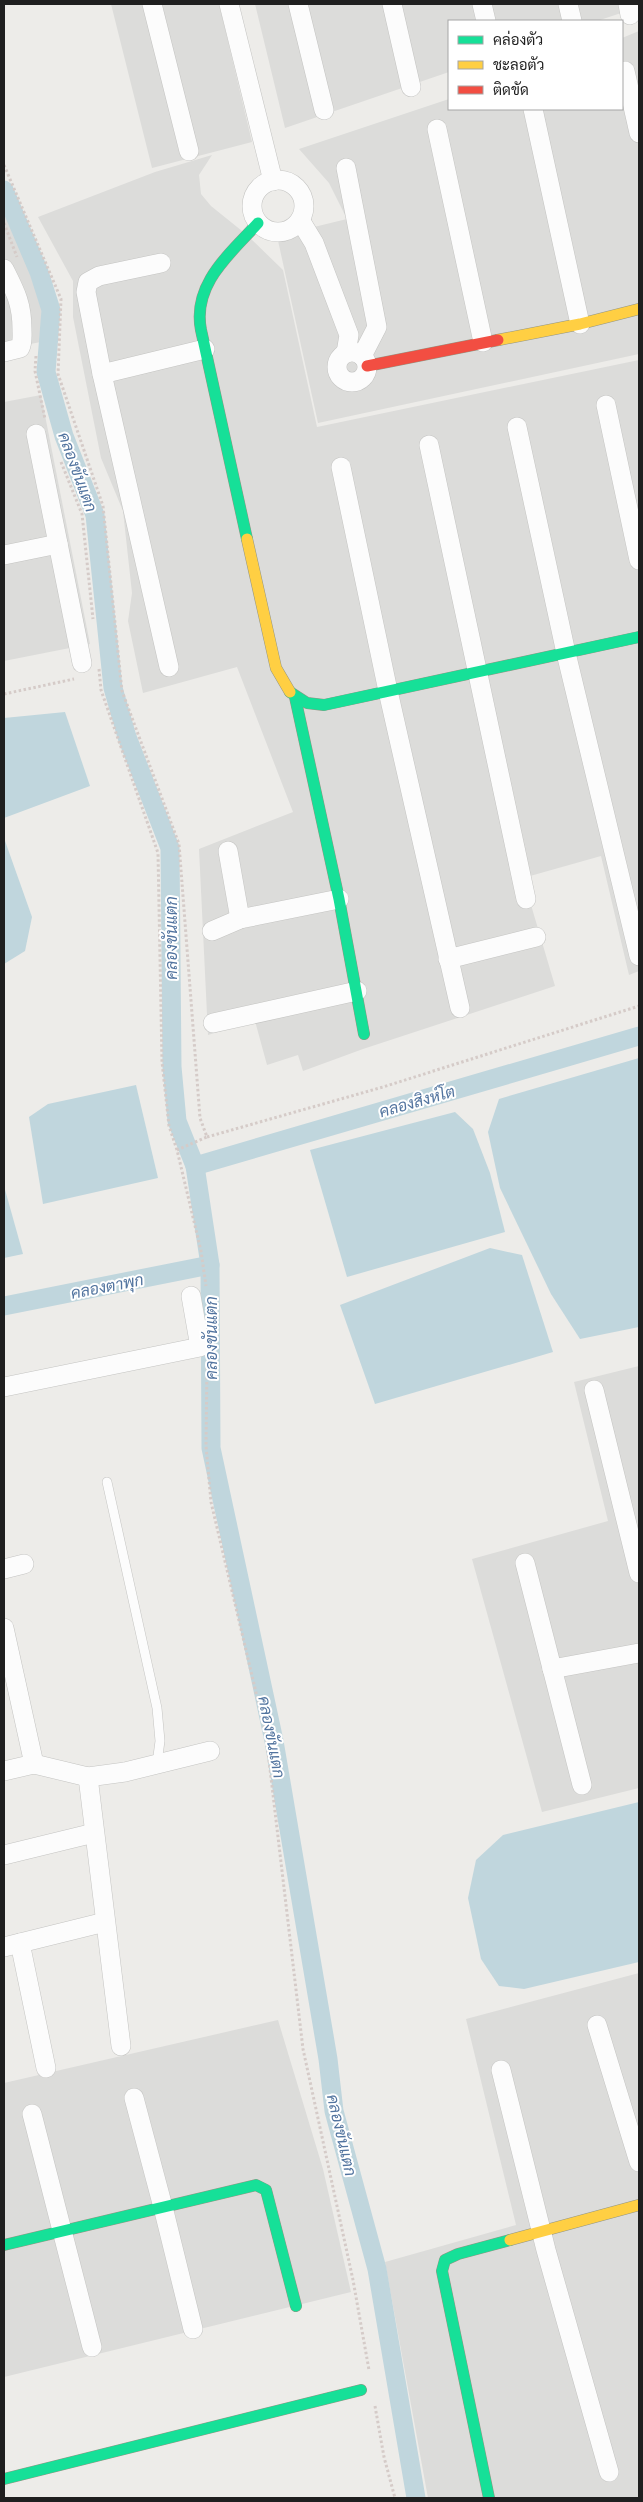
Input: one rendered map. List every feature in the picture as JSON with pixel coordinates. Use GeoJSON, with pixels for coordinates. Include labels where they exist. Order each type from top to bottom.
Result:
{"type":"FeatureCollection","features":[{"type":"Feature","properties":{"kind":"street"},"geometry":{"type":"LineString","coordinates":[[152,4],[189,151]]}},
{"type":"Feature","properties":{"kind":"street"},"geometry":{"type":"LineString","coordinates":[[229,4],[273,181]]}},
{"type":"Feature","properties":{"kind":"street"},"geometry":{"type":"LineString","coordinates":[[298,4],[324,110]]}},
{"type":"Feature","properties":{"kind":"street"},"geometry":{"type":"LineString","coordinates":[[392,4],[411,87]]}},
{"type":"Feature","properties":{"kind":"street"},"geometry":{"type":"LineString","coordinates":[[482,4],[486,20]]}},
{"type":"Feature","properties":{"kind":"street"},"geometry":{"type":"LineString","coordinates":[[568,4],[572,20]]}},
{"type":"Feature","properties":{"kind":"street"},"geometry":{"type":"LineString","coordinates":[[625,71],[639,133]]}},
{"type":"Feature","properties":{"kind":"street"},"geometry":{"type":"LineString","coordinates":[[532,110],[580,324]]}},
{"type":"Feature","properties":{"kind":"street"},"geometry":{"type":"LineString","coordinates":[[438,129],[483,342]]}},
{"type":"Feature","properties":{"kind":"street"},"geometry":{"type":"LineString","coordinates":[[346,168],[377,327],[358,359]]}},
{"type":"Feature","properties":{"kind":"street"},"geometry":{"type":"LineString","coordinates":[[273,181],[290,183],[298,189],[304,205],[300,220],[288,231],[280,233],[272,232],[258,223],[252,207],[254,198],[264,184],[273,181]]}},
{"type":"Feature","properties":{"kind":"street"},"geometry":{"type":"LineString","coordinates":[[300,220],[314,243],[358,359]]}},
{"type":"Feature","properties":{"kind":"street"},"geometry":{"type":"LineString","coordinates":[[258,223],[206,287],[199,311],[205,349],[276,668],[283,684],[295,697],[309,704],[324,705],[639,637]]}},
{"type":"Feature","properties":{"kind":"street"},"geometry":{"type":"LineString","coordinates":[[161,263],[99,276],[88,282],[86,292],[102,374],[169,666]]}},
{"type":"Feature","properties":{"kind":"street"},"geometry":{"type":"LineString","coordinates":[[4,352],[20,348],[22,343],[20,301],[11,264]]}},
{"type":"Feature","properties":{"kind":"street"},"geometry":{"type":"LineString","coordinates":[[358,359],[483,342],[580,324],[639,309]]}},
{"type":"Feature","properties":{"kind":"street"},"geometry":{"type":"LineString","coordinates":[[102,374],[205,349]]}},
{"type":"Feature","properties":{"kind":"street"},"geometry":{"type":"LineString","coordinates":[[606,405],[639,560]]}},
{"type":"Feature","properties":{"kind":"street"},"geometry":{"type":"LineString","coordinates":[[517,427],[566,653],[638,956]]}},
{"type":"Feature","properties":{"kind":"street"},"geometry":{"type":"LineString","coordinates":[[41,428],[58,544],[85,667]]}},
{"type":"Feature","properties":{"kind":"street"},"geometry":{"type":"LineString","coordinates":[[429,445],[526,899]]}},
{"type":"Feature","properties":{"kind":"street"},"geometry":{"type":"LineString","coordinates":[[341,467],[388,691],[460,1008]]}},
{"type":"Feature","properties":{"kind":"street"},"geometry":{"type":"LineString","coordinates":[[4,555],[58,544]]}},
{"type":"Feature","properties":{"kind":"street"},"geometry":{"type":"LineString","coordinates":[[295,697],[339,898],[364,1034]]}},
{"type":"Feature","properties":{"kind":"street"},"geometry":{"type":"LineString","coordinates":[[228,852],[240,919]]}},
{"type":"Feature","properties":{"kind":"street"},"geometry":{"type":"LineString","coordinates":[[212,931],[240,919],[339,898]]}},
{"type":"Feature","properties":{"kind":"street"},"geometry":{"type":"LineString","coordinates":[[448,959],[536,937]]}},
{"type":"Feature","properties":{"kind":"street"},"geometry":{"type":"LineString","coordinates":[[213,1023],[357,991]]}},
{"type":"Feature","properties":{"kind":"street"},"geometry":{"type":"LineString","coordinates":[[4,1387],[200,1347],[199,1294]]}},
{"type":"Feature","properties":{"kind":"street"},"geometry":{"type":"LineString","coordinates":[[594,1390],[639,1573]]}},
{"type":"Feature","properties":{"kind":"street"},"geometry":{"type":"LineString","coordinates":[[524,1563],[582,1785]]}},
{"type":"Feature","properties":{"kind":"street"},"geometry":{"type":"LineString","coordinates":[[4,1569],[24,1564]]}},
{"type":"Feature","properties":{"kind":"street"},"geometry":{"type":"LineString","coordinates":[[4,1628],[34,1764]]}},
{"type":"Feature","properties":{"kind":"street"},"geometry":{"type":"LineString","coordinates":[[552,1669],[639,1653]]}},
{"type":"Feature","properties":{"kind":"street"},"geometry":{"type":"LineString","coordinates":[[4,1771],[34,1764],[88,1777],[125,1772],[210,1751]]}},
{"type":"Feature","properties":{"kind":"street"},"geometry":{"type":"LineString","coordinates":[[88,1777],[121,2046]]}},
{"type":"Feature","properties":{"kind":"street"},"geometry":{"type":"LineString","coordinates":[[4,1855],[94,1834]]}},
{"type":"Feature","properties":{"kind":"street"},"geometry":{"type":"LineString","coordinates":[[46,2068],[12,1945],[105,1922]]}},
{"type":"Feature","properties":{"kind":"street"},"geometry":{"type":"LineString","coordinates":[[597,2025],[639,2162]]}},
{"type":"Feature","properties":{"kind":"street"},"geometry":{"type":"LineString","coordinates":[[501,2070],[541,2232],[609,2472]]}},
{"type":"Feature","properties":{"kind":"street"},"geometry":{"type":"LineString","coordinates":[[134,2098],[163,2207],[192,2329]]}},
{"type":"Feature","properties":{"kind":"street"},"geometry":{"type":"LineString","coordinates":[[32,2114],[92,2347]]}},
{"type":"Feature","properties":{"kind":"street"},"geometry":{"type":"LineString","coordinates":[[4,2245],[256,2185],[266,2190],[296,2306]]}},
{"type":"Feature","properties":{"kind":"street"},"geometry":{"type":"LineString","coordinates":[[489,2498],[442,2271],[445,2260],[458,2254],[639,2205]]}},
{"type":"Feature","properties":{"kind":"street"},"geometry":{"type":"LineString","coordinates":[[4,2479],[361,2390]]}},
{"type":"Feature","properties":{"kind":"lane"},"geometry":{"type":"LineString","coordinates":[[107,1482],[157,1708],[160,1741],[157,1763]]}},
{"type":"Feature","properties":{"kind":"path"},"geometry":{"type":"LineString","coordinates":[[4,165],[61,299],[58,374],[103,506],[122,690],[179,844],[200,1118],[207,1137]]}},
{"type":"Feature","properties":{"kind":"path"},"geometry":{"type":"LineString","coordinates":[[4,223],[11,264]]}},
{"type":"Feature","properties":{"kind":"path"},"geometry":{"type":"LineString","coordinates":[[36,351],[35,371],[41,428]]}},
{"type":"Feature","properties":{"kind":"path"},"geometry":{"type":"LineString","coordinates":[[60,460],[82,514],[94,622]]}},
{"type":"Feature","properties":{"kind":"path"},"geometry":{"type":"LineString","coordinates":[[4,694],[85,667],[101,690],[158,852],[162,1062],[169,1126],[177,1150],[201,1252],[206,1282],[199,1294]]}},
{"type":"Feature","properties":{"kind":"path"},"geometry":{"type":"LineString","coordinates":[[177,1150],[207,1137],[383,1088],[639,1006]]}},
{"type":"Feature","properties":{"kind":"path"},"geometry":{"type":"LineString","coordinates":[[207,1352],[206,1446],[211,1502],[266,1735],[303,2049],[353,2280],[370,2378]]}},
{"type":"Feature","properties":{"kind":"path"},"geometry":{"type":"LineString","coordinates":[[374,2398],[384,2457],[395,2498]]}},
{"type":"Feature","properties":{"kind":"shaded area"},"geometry":{"type":"Polygon","coordinates":[[[111,4],[219,4],[252,142],[152,168],[111,4]]]}},
{"type":"Feature","properties":{"kind":"shaded area"},"geometry":{"type":"Polygon","coordinates":[[[255,4],[639,4],[639,7],[600,20],[448,20],[448,72],[285,128],[255,4]]]}},
{"type":"Feature","properties":{"kind":"shaded area"},"geometry":{"type":"Polygon","coordinates":[[[639,31],[639,354],[318,423],[277,236],[347,219],[329,183],[299,149],[448,99],[448,110],[623,110],[623,38],[639,31]]]}},
{"type":"Feature","properties":{"kind":"shaded area"},"geometry":{"type":"Polygon","coordinates":[[[212,155],[199,175],[201,194],[211,206],[247,235],[283,270],[317,427],[639,360],[639,971],[629,975],[601,856],[523,878],[555,986],[363,1049],[303,1071],[298,1055],[267,1065],[255,1021],[208,1035],[199,849],[293,812],[237,667],[143,693],[128,621],[132,593],[123,511],[101,458],[73,317],[73,281],[38,217],[155,172],[212,155]]]}},
{"type":"Feature","properties":{"kind":"shaded area"},"geometry":{"type":"Polygon","coordinates":[[[9,213],[43,284],[46,341],[4,349],[4,214],[9,213]]]}},
{"type":"Feature","properties":{"kind":"shaded area"},"geometry":{"type":"Polygon","coordinates":[[[41,395],[90,644],[4,661],[4,402],[41,395]]]}},
{"type":"Feature","properties":{"kind":"shaded area"},"geometry":{"type":"Polygon","coordinates":[[[639,1366],[639,1788],[542,1812],[472,1559],[608,1521],[574,1382],[639,1366]]]}},
{"type":"Feature","properties":{"kind":"shaded area"},"geometry":{"type":"Polygon","coordinates":[[[639,1973],[639,2498],[428,2498],[385,2262],[516,2225],[466,2019],[639,1973]]]}},
{"type":"Feature","properties":{"kind":"shaded area"},"geometry":{"type":"Polygon","coordinates":[[[278,2020],[323,2169],[351,2292],[4,2377],[4,2083],[278,2020]]]}},
{"type":"Feature","properties":{"kind":"water"},"geometry":{"type":"Polygon","coordinates":[[[65,712],[90,786],[4,818],[4,718],[65,712]]]}},
{"type":"Feature","properties":{"kind":"water"},"geometry":{"type":"Polygon","coordinates":[[[4,838],[32,917],[25,951],[4,964],[4,838]]]}},
{"type":"Feature","properties":{"kind":"water"},"geometry":{"type":"Polygon","coordinates":[[[639,1058],[639,1327],[580,1339],[551,1294],[500,1188],[488,1132],[499,1099],[639,1058]]]}},
{"type":"Feature","properties":{"kind":"water"},"geometry":{"type":"Polygon","coordinates":[[[136,1085],[158,1178],[43,1204],[29,1117],[48,1104],[136,1085]]]}},
{"type":"Feature","properties":{"kind":"water"},"geometry":{"type":"Polygon","coordinates":[[[455,1112],[473,1129],[490,1173],[505,1232],[347,1277],[310,1150],[455,1112]]]}},
{"type":"Feature","properties":{"kind":"water"},"geometry":{"type":"Polygon","coordinates":[[[4,1186],[23,1254],[4,1258],[4,1186]]]}},
{"type":"Feature","properties":{"kind":"water"},"geometry":{"type":"Polygon","coordinates":[[[490,1248],[522,1255],[553,1352],[375,1404],[340,1305],[490,1248]]]}},
{"type":"Feature","properties":{"kind":"water"},"geometry":{"type":"Polygon","coordinates":[[[639,1802],[639,1962],[524,1989],[499,1986],[481,1959],[468,1898],[476,1860],[503,1835],[639,1802]]]}},
{"type":"Feature","properties":{"kind":"waterway","name":"คลองขันแตก"},"geometry":{"type":"LineString","coordinates":[[4,190],[39,272],[51,310],[46,372],[64,436],[95,515],[113,688],[127,737],[170,848],[172,1067],[177,1121],[195,1166],[210,1265],[211,1448],[274,1741],[328,2059],[334,2111],[377,2269],[416,2498]]}},
{"type":"Feature","properties":{"kind":"waterway","name":"คลองสิงห์โต"},"geometry":{"type":"LineString","coordinates":[[195,1166],[639,1036]]}},
{"type":"Feature","properties":{"kind":"waterway","name":"คลองตาพุก"},"geometry":{"type":"LineString","coordinates":[[4,1306],[210,1265]]}},
{"type":"Feature","properties":{"kind":"traffic: fast"},"geometry":{"type":"LineString","coordinates":[[247,539],[201,330],[200,313],[202,298],[216,271],[225,258],[258,223]]}},
{"type":"Feature","properties":{"kind":"traffic: fast"},"geometry":{"type":"LineString","coordinates":[[290,692],[307,703],[324,705],[639,637]]}},
{"type":"Feature","properties":{"kind":"traffic: fast"},"geometry":{"type":"LineString","coordinates":[[295,697],[339,899],[364,1034]]}},
{"type":"Feature","properties":{"kind":"traffic: fast"},"geometry":{"type":"LineString","coordinates":[[4,2245],[256,2185],[266,2190],[296,2306]]}},
{"type":"Feature","properties":{"kind":"traffic: fast"},"geometry":{"type":"LineString","coordinates":[[489,2498],[442,2271],[445,2260],[458,2254],[510,2240]]}},
{"type":"Feature","properties":{"kind":"traffic: fast"},"geometry":{"type":"LineString","coordinates":[[4,2479],[361,2390]]}},
{"type":"Feature","properties":{"kind":"traffic: slow"},"geometry":{"type":"LineString","coordinates":[[498,340],[580,324],[639,309]]}},
{"type":"Feature","properties":{"kind":"traffic: slow"},"geometry":{"type":"LineString","coordinates":[[247,539],[276,668],[290,692]]}},
{"type":"Feature","properties":{"kind":"traffic: slow"},"geometry":{"type":"LineString","coordinates":[[510,2240],[639,2205]]}},
{"type":"Feature","properties":{"kind":"traffic: jam"},"geometry":{"type":"LineString","coordinates":[[367,366],[498,340]]}}]}
